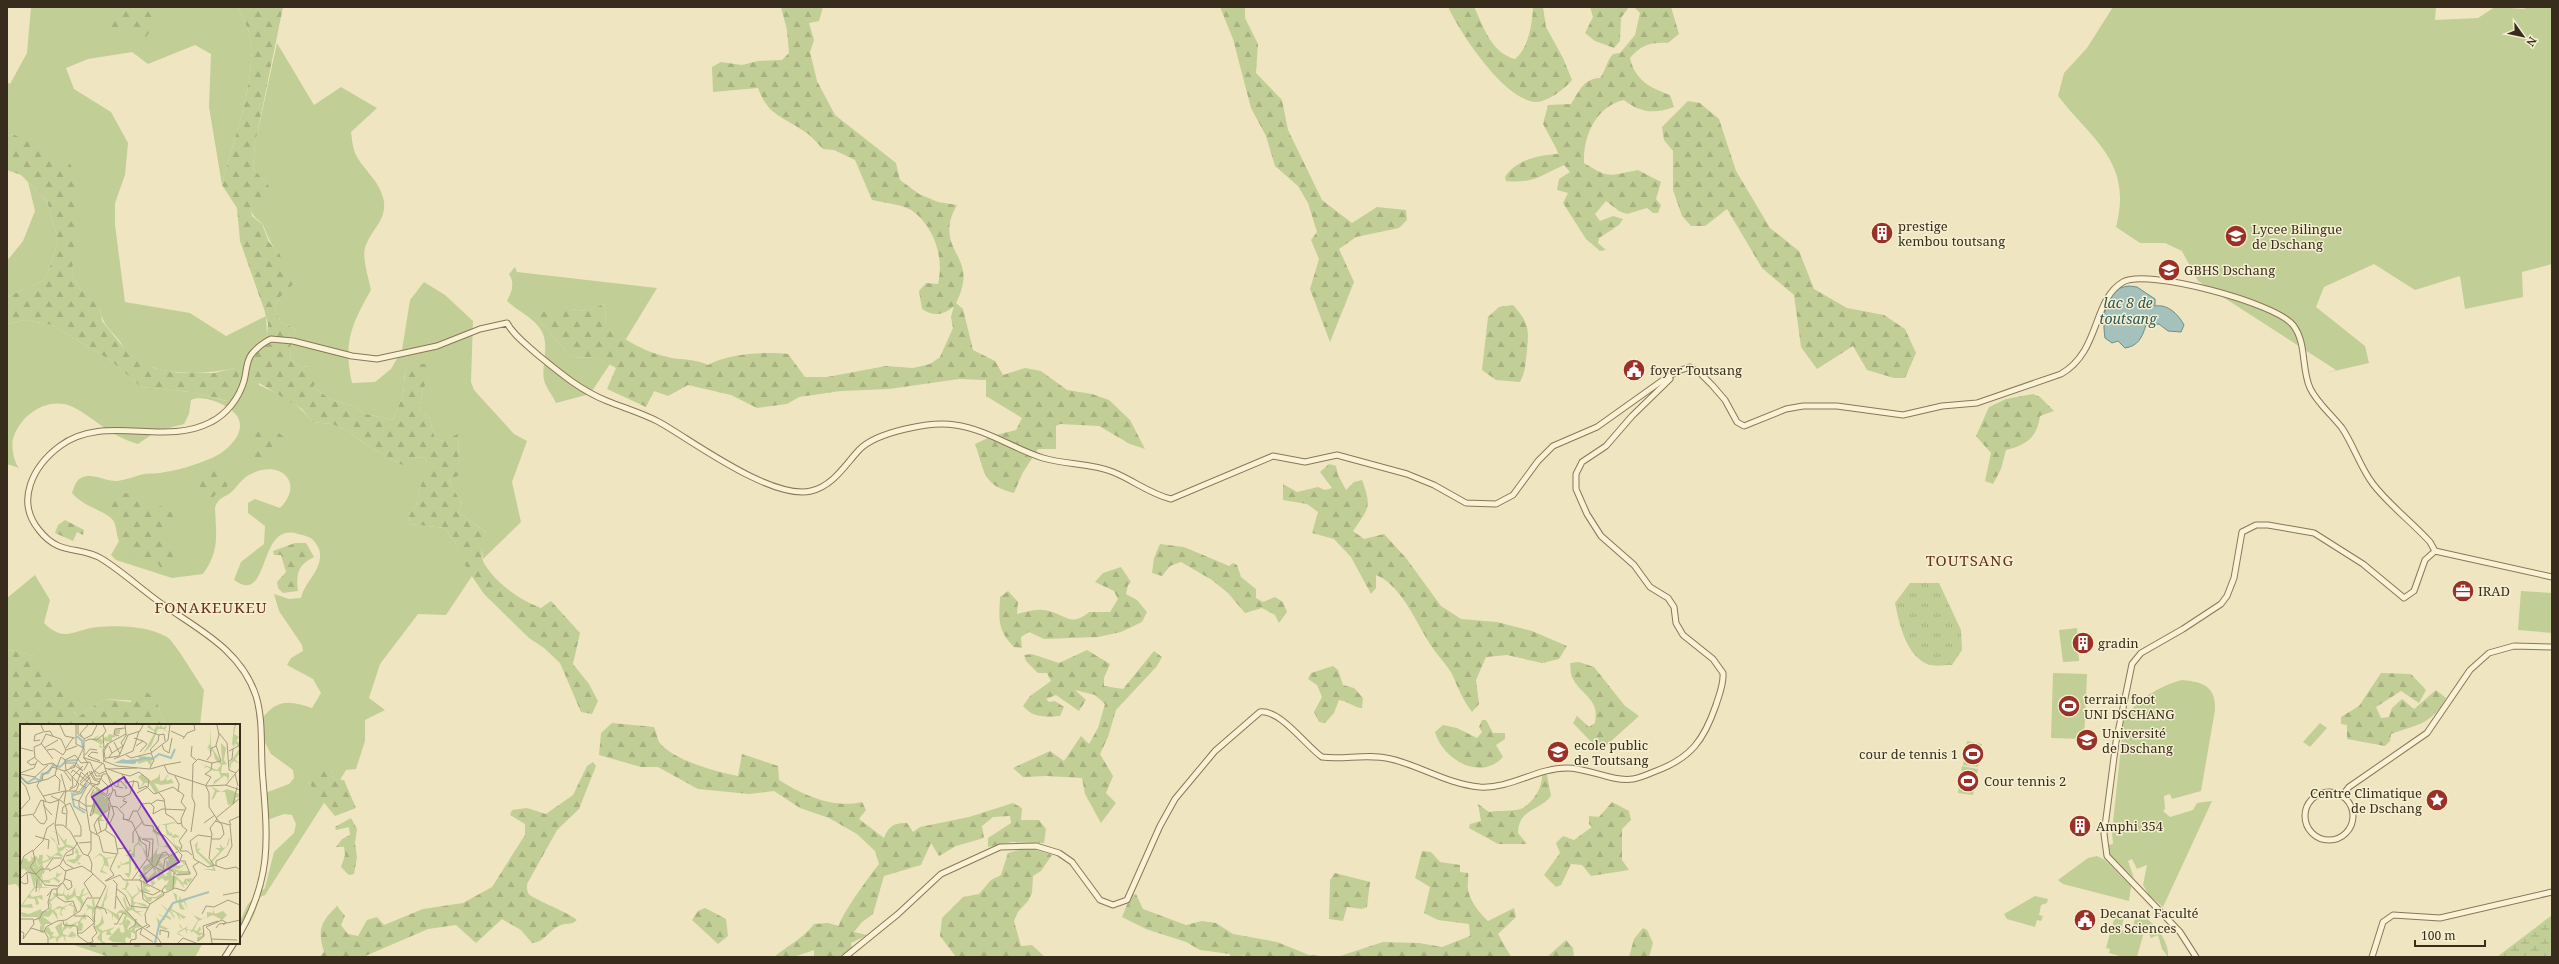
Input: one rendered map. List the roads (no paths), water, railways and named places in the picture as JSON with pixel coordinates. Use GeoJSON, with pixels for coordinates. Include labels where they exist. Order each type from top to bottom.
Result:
{"type":"FeatureCollection","features":[{"type":"Feature","properties":{"kind":"street"},"geometry":{"type":"LineString","coordinates":[[240,933],[250,914],[260,886],[268,849],[258,707],[249,678],[238,660],[218,643],[102,559],[62,549],[50,541],[33,522],[27,499],[31,481],[46,460],[61,444],[82,434],[101,430],[179,430],[200,426],[217,419],[238,395],[244,382],[249,357],[268,340],[293,341],[352,356],[377,359],[437,346],[480,329],[507,323],[521,340],[570,382],[606,400],[659,422],[726,464],[773,485],[801,492],[819,488],[830,481],[858,451],[871,441],[912,428],[943,424],[966,427],[1046,459],[1104,468],[1151,492],[1171,499],[1273,456],[1305,462],[1337,456],[1407,474],[1434,485],[1466,503],[1496,504],[1513,494],[1538,461],[1553,446],[1598,427],[1678,371],[1690,367],[1700,373],[1725,400],[1740,425],[1751,424],[1786,409],[1812,406],[1903,415],[1986,401],[2061,374],[2072,368],[2083,356],[2092,338],[2107,298],[2121,282],[2132,278],[2213,290],[2275,312],[2293,324],[2300,334],[2305,376],[2311,389],[2341,428],[2373,484],[2430,542],[2435,551],[2552,577]]}},
{"type":"Feature","properties":{"kind":"street"},"geometry":{"type":"LineString","coordinates":[[845,957],[898,914],[941,874],[1000,847],[1036,846],[1058,854],[1072,862],[1100,900],[1113,905],[1127,900],[1160,826],[1175,799],[1215,751],[1260,712],[1270,713],[1322,757],[1390,758],[1446,780],[1480,787],[1510,784],[1539,772],[1555,769],[1580,770],[1623,779],[1633,779],[1680,760],[1697,745],[1704,733],[1719,695],[1723,673],[1713,659],[1683,635],[1676,623],[1674,607],[1668,598],[1650,587],[1634,565],[1601,536],[1580,500],[1575,481],[1582,462],[1606,446],[1632,416],[1678,371]]}},
{"type":"Feature","properties":{"kind":"street"},"geometry":{"type":"LineString","coordinates":[[2196,957],[2180,932],[2107,856],[2105,847],[2104,834],[2116,742],[2132,664],[2141,653],[2183,629],[2221,604],[2231,588],[2239,541],[2242,532],[2248,528],[2268,525],[2314,533],[2363,564],[2404,598],[2414,591],[2425,560],[2435,551]]}},
{"type":"Feature","properties":{"kind":"street"},"geometry":{"type":"LineString","coordinates":[[2342,796],[2349,787],[2427,733],[2470,670],[2489,653],[2514,646],[2552,647]]}},
{"type":"Feature","properties":{"kind":"street"},"geometry":{"type":"LineString","coordinates":[[2324,793],[2336,793],[2342,796],[2352,811],[2354,818],[2350,830],[2334,840],[2316,837],[2305,821],[2309,803],[2324,793]]}},
{"type":"Feature","properties":{"kind":"street"},"geometry":{"type":"LineString","coordinates":[[2372,957],[2383,922],[2393,915],[2440,918],[2552,892]]}},
{"type":"Feature","properties":{"kind":"street"},"geometry":{"type":"LineString","coordinates":[[225,957],[233,944]]}},
{"type":"Feature","properties":{"kind":"water","name":"lac 8 de toutsang"},"geometry":{"type":"Polygon","coordinates":[[[2129,286],[2137,287],[2155,299],[2155,306],[2168,308],[2176,314],[2184,325],[2181,332],[2168,331],[2159,324],[2146,325],[2139,341],[2125,348],[2118,341],[2112,343],[2105,338],[2104,322],[2106,305],[2114,292],[2129,286]]]}},
{"type":"Feature","properties":{"kind":"place","name":"prestige kembou toutsang"},"geometry":{"type":"Point","coordinates":[1882,233]}},
{"type":"Feature","properties":{"kind":"place","name":"Lycee Bilingue de Dschang"},"geometry":{"type":"Point","coordinates":[2236,236]}},
{"type":"Feature","properties":{"kind":"place","name":"GBHS Dschang"},"geometry":{"type":"Point","coordinates":[2169,270]}},
{"type":"Feature","properties":{"kind":"place","name":"foyer Toutsang"},"geometry":{"type":"Point","coordinates":[1634,370]}},
{"type":"Feature","properties":{"kind":"place","name":"IRAD"},"geometry":{"type":"Point","coordinates":[2463,591]}},
{"type":"Feature","properties":{"kind":"place","name":"gradin"},"geometry":{"type":"Point","coordinates":[2083,643]}},
{"type":"Feature","properties":{"kind":"place","name":"terrain foot UNI DSCHANG"},"geometry":{"type":"Point","coordinates":[2069,706]}},
{"type":"Feature","properties":{"kind":"place","name":"Université de Dschang"},"geometry":{"type":"Point","coordinates":[2087,740]}},
{"type":"Feature","properties":{"kind":"place","name":"ecole public de Toutsang"},"geometry":{"type":"Point","coordinates":[1558,752]}},
{"type":"Feature","properties":{"kind":"place","name":"cour de tennis 1"},"geometry":{"type":"Point","coordinates":[1973,754]}},
{"type":"Feature","properties":{"kind":"place","name":"Cour tennis 2"},"geometry":{"type":"Point","coordinates":[1968,781]}},
{"type":"Feature","properties":{"kind":"place","name":"Centre Climatique de Dschang"},"geometry":{"type":"Point","coordinates":[2437,800]}},
{"type":"Feature","properties":{"kind":"place","name":"Amphi 354"},"geometry":{"type":"Point","coordinates":[2080,826]}},
{"type":"Feature","properties":{"kind":"place","name":"Decanat Faculté des Sciences"},"geometry":{"type":"Point","coordinates":[2085,920]}},
{"type":"Feature","properties":{"kind":"district","name":"TOUTSANG"},"geometry":{"type":"Point","coordinates":[1970,560]}},
{"type":"Feature","properties":{"kind":"district","name":"FONAKEUKEU"},"geometry":{"type":"Point","coordinates":[211,607]}}]}
